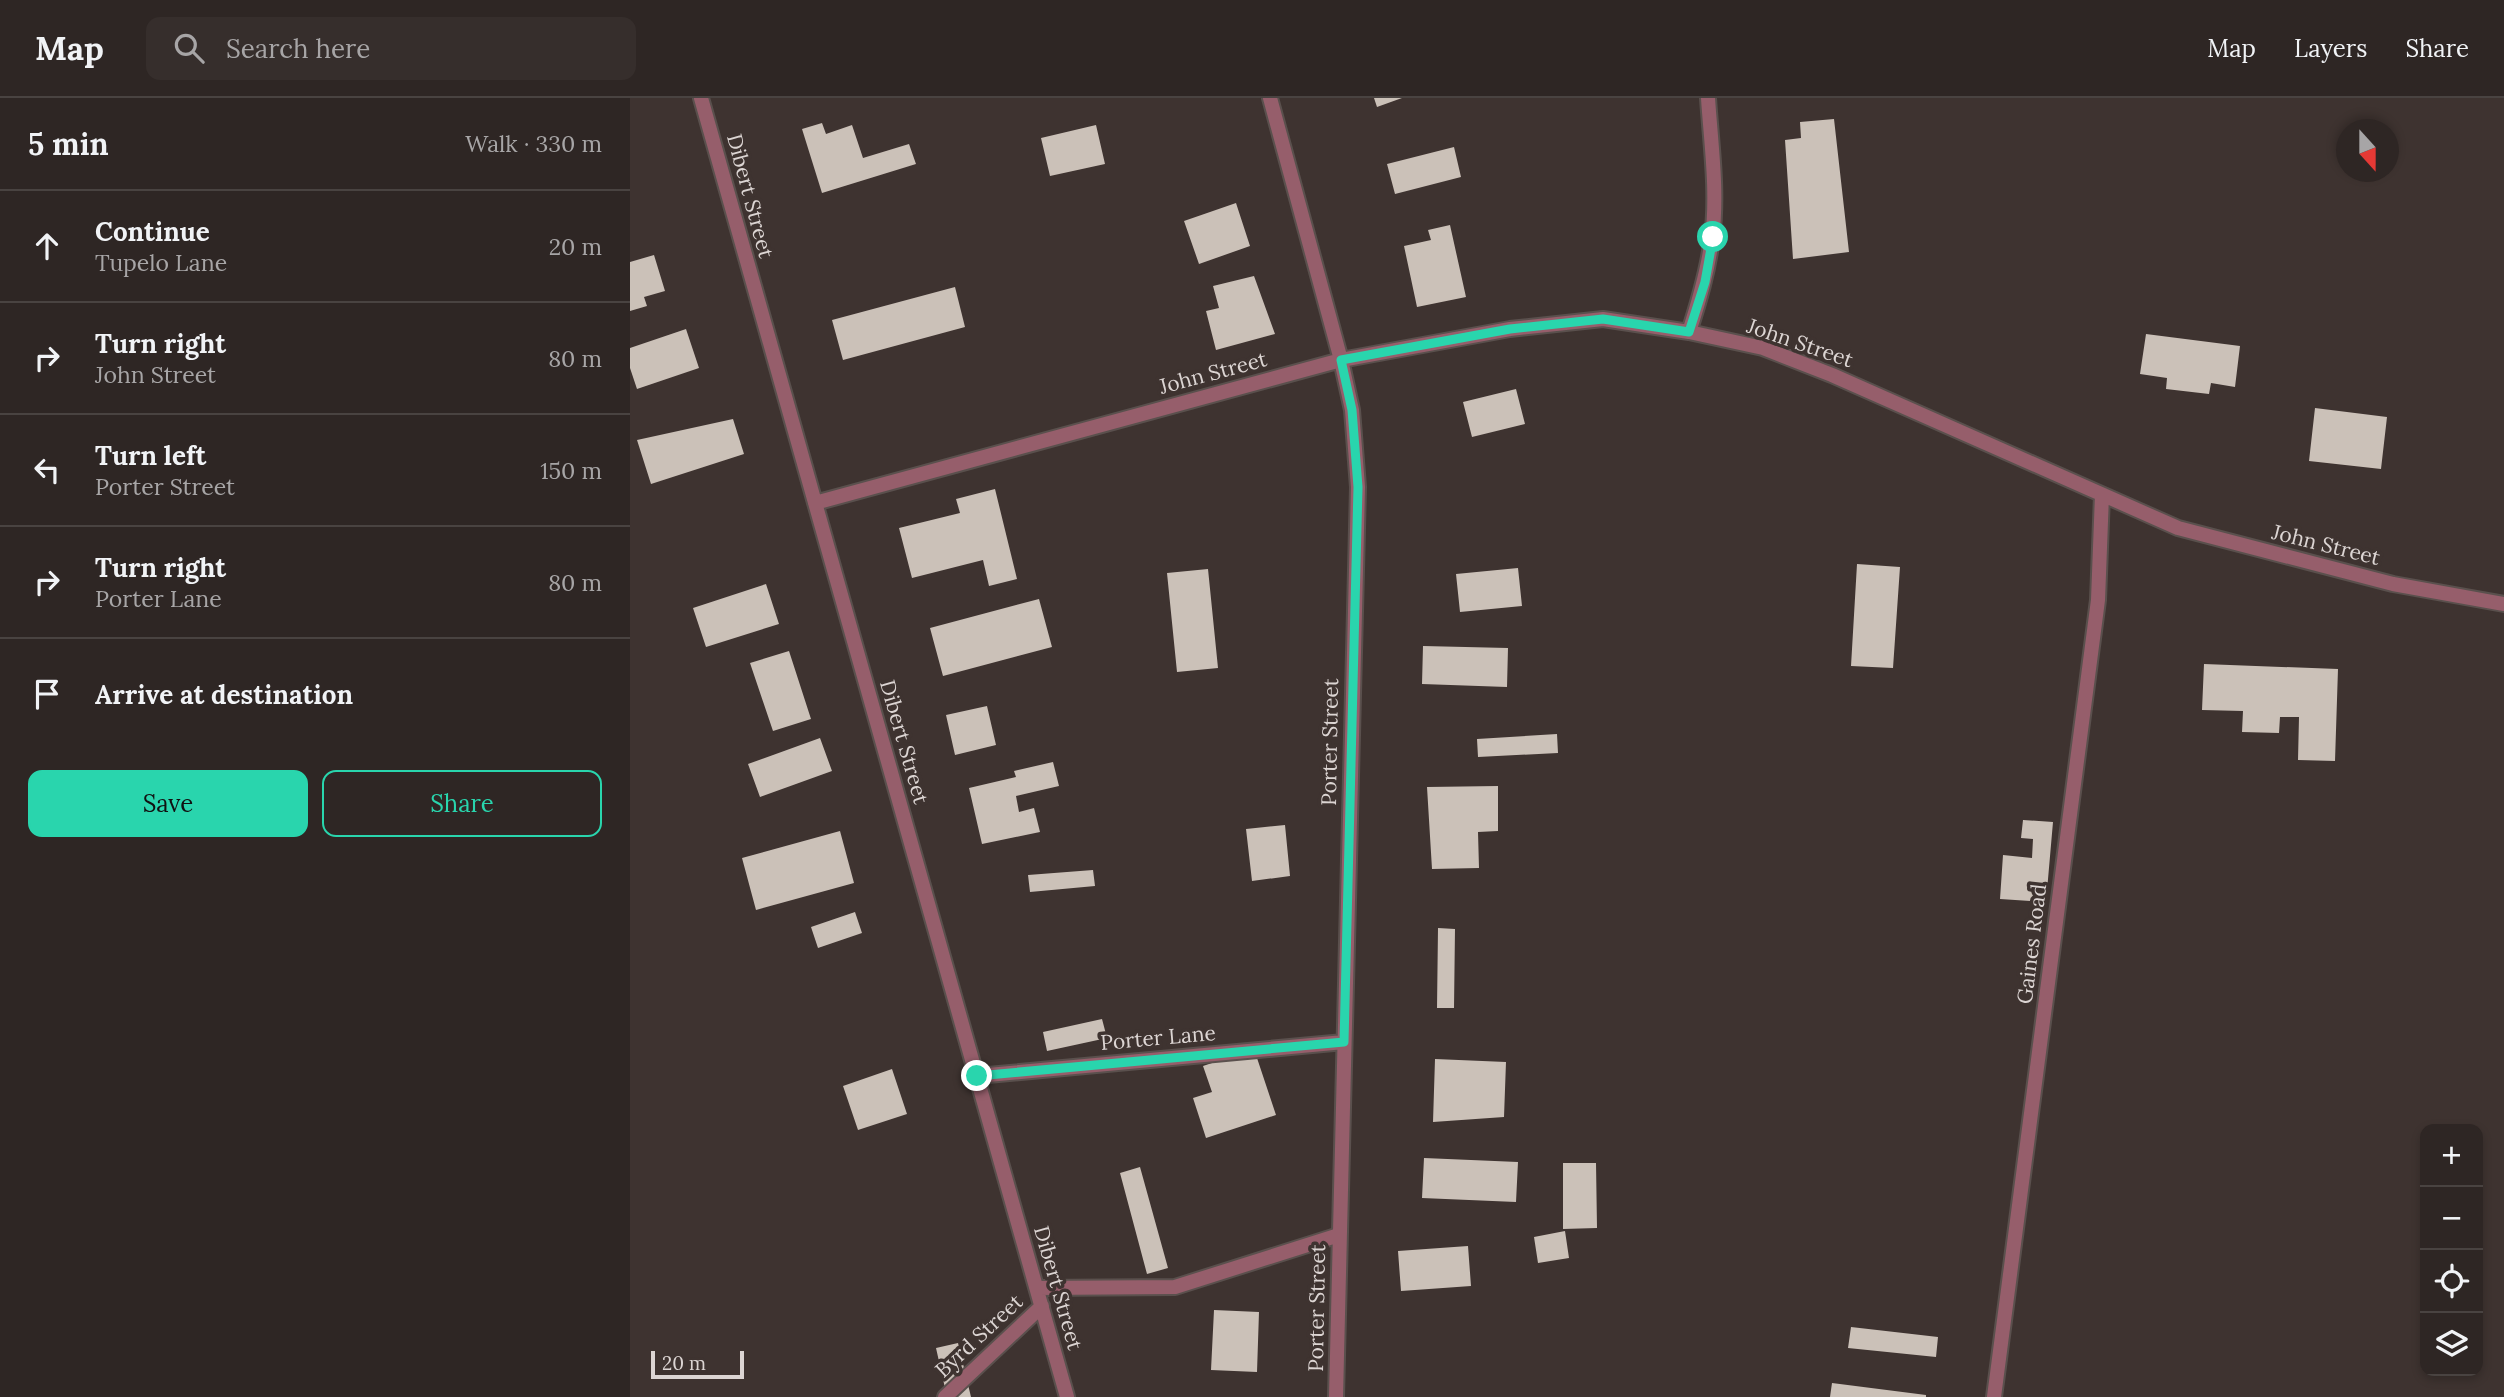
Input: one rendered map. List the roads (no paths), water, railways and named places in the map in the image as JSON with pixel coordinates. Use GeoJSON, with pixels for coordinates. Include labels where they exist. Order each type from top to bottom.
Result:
{"type":"FeatureCollection","features":[{"type":"Feature","properties":{"kind":"street","name":"Dibert Street"},"geometry":{"type":"LineString","coordinates":[[701,98],[1067,1397]]}},
{"type":"Feature","properties":{"kind":"street","name":"Porter Street"},"geometry":{"type":"LineString","coordinates":[[1270,98],[1341,360],[1352,410],[1358,487],[1336,1397]]}},
{"type":"Feature","properties":{"kind":"street"},"geometry":{"type":"LineString","coordinates":[[1689,332],[1705,282],[1713,237],[1714,205],[1708,98]]}},
{"type":"Feature","properties":{"kind":"street","name":"John Street"},"geometry":{"type":"LineString","coordinates":[[815,503],[1341,360],[1510,329],[1603,319],[1689,332],[1763,348],[1832,375],[2178,528],[2227,543],[2393,583],[2504,604]]}},
{"type":"Feature","properties":{"kind":"street","name":"Gaines Road"},"geometry":{"type":"LineString","coordinates":[[1994,1397],[2098,600],[2102,495]]}},
{"type":"Feature","properties":{"kind":"street","name":"Porter Lane"},"geometry":{"type":"LineString","coordinates":[[977,1076],[1344,1042]]}},
{"type":"Feature","properties":{"kind":"street"},"geometry":{"type":"LineString","coordinates":[[1037,1288],[1175,1287],[1339,1235]]}},
{"type":"Feature","properties":{"kind":"street","name":"Byrd Street"},"geometry":{"type":"LineString","coordinates":[[946,1397],[1042,1306]]}}]}
